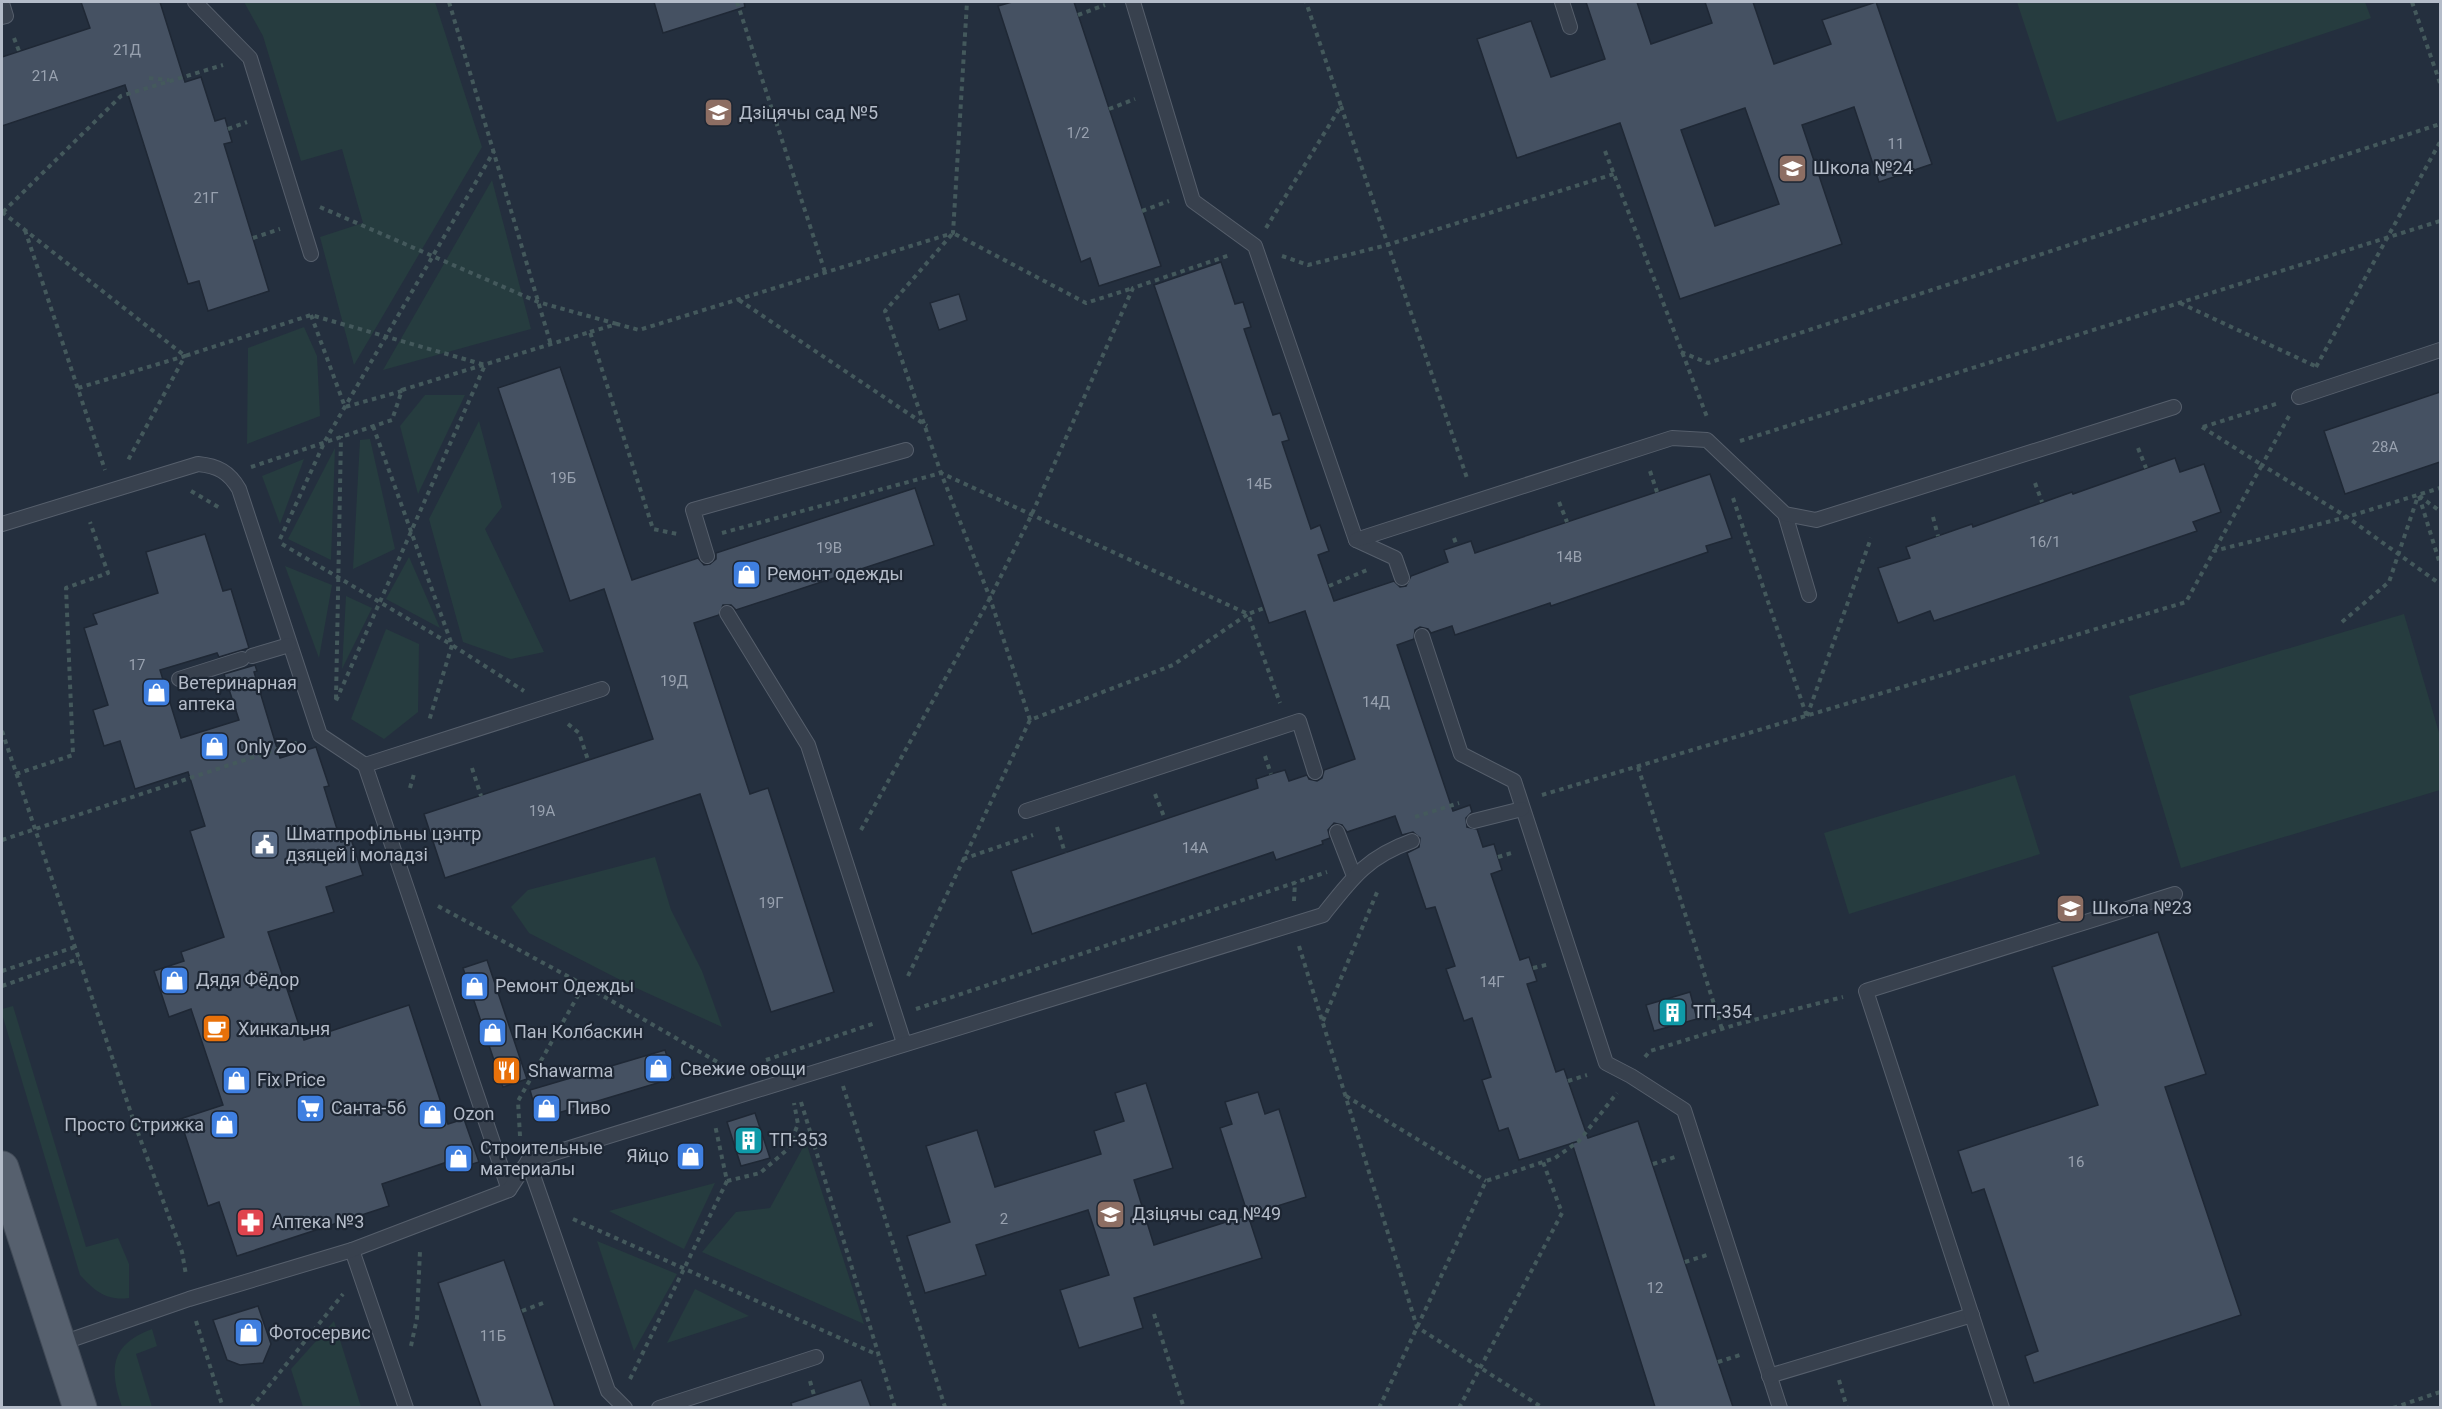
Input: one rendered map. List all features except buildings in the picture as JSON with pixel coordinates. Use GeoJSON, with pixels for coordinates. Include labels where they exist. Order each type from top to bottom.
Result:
{"type":"FeatureCollection","features":[{"type":"Feature","properties":{"kind":"main road"},"geometry":{"type":"LineString","coordinates":[[2,1168],[80,1407]]}},
{"type":"Feature","properties":{"kind":"lane"},"geometry":{"type":"LineString","coordinates":[[195,2],[250,58],[295,195],[311,254]]}},
{"type":"Feature","properties":{"kind":"lane"},"geometry":{"type":"LineString","coordinates":[[1133,2],[1193,201],[1255,246],[1356,540],[1395,558],[1402,578]]}},
{"type":"Feature","properties":{"kind":"lane"},"geometry":{"type":"LineString","coordinates":[[1562,2],[1570,27]]}},
{"type":"Feature","properties":{"kind":"lane"},"geometry":{"type":"LineString","coordinates":[[2,3],[6,16],[2,17]]}},
{"type":"Feature","properties":{"kind":"lane"},"geometry":{"type":"LineString","coordinates":[[2299,397],[2440,350]]}},
{"type":"Feature","properties":{"kind":"lane"},"geometry":{"type":"LineString","coordinates":[[1785,514],[1816,520],[2174,407]]}},
{"type":"Feature","properties":{"kind":"lane"},"geometry":{"type":"LineString","coordinates":[[1356,540],[1672,438],[1707,440],[1785,514],[1809,595]]}},
{"type":"Feature","properties":{"kind":"lane"},"geometry":{"type":"LineString","coordinates":[[707,556],[693,510],[906,450]]}},
{"type":"Feature","properties":{"kind":"lane"},"geometry":{"type":"LineString","coordinates":[[2,524],[198,464],[212,466],[231,475],[239,489],[320,735],[365,765],[509,1190]]}},
{"type":"Feature","properties":{"kind":"lane"},"geometry":{"type":"LineString","coordinates":[[728,613],[808,745],[904,1043]]}},
{"type":"Feature","properties":{"kind":"lane"},"geometry":{"type":"LineString","coordinates":[[1422,636],[1461,754],[1514,781],[1606,1063],[1684,1110],[1780,1407]]}},
{"type":"Feature","properties":{"kind":"lane"},"geometry":{"type":"LineString","coordinates":[[179,679],[289,645]]}},
{"type":"Feature","properties":{"kind":"lane"},"geometry":{"type":"LineString","coordinates":[[365,765],[603,689]]}},
{"type":"Feature","properties":{"kind":"lane"},"geometry":{"type":"LineString","coordinates":[[1026,811],[1299,721],[1315,772]]}},
{"type":"Feature","properties":{"kind":"lane"},"geometry":{"type":"LineString","coordinates":[[1474,821],[1522,809]]}},
{"type":"Feature","properties":{"kind":"lane"},"geometry":{"type":"LineString","coordinates":[[1336,832],[1351,870]]}},
{"type":"Feature","properties":{"kind":"lane"},"geometry":{"type":"LineString","coordinates":[[59,1344],[189,1299],[352,1250],[509,1190],[528,1161],[793,1077],[1323,915],[1351,870],[1382,853],[1412,841]]}},
{"type":"Feature","properties":{"kind":"lane"},"geometry":{"type":"LineString","coordinates":[[2002,1407],[1866,991],[2175,894]]}},
{"type":"Feature","properties":{"kind":"lane"},"geometry":{"type":"LineString","coordinates":[[528,1161],[608,1391],[622,1405]]}},
{"type":"Feature","properties":{"kind":"lane"},"geometry":{"type":"LineString","coordinates":[[352,1250],[404,1401]]}},
{"type":"Feature","properties":{"kind":"lane"},"geometry":{"type":"LineString","coordinates":[[1769,1376],[1972,1315]]}},
{"type":"Feature","properties":{"kind":"lane"},"geometry":{"type":"LineString","coordinates":[[659,1407],[816,1357]]}},
{"type":"Feature","properties":{"kind":"path"},"geometry":{"type":"LineString","coordinates":[[448,2],[551,345]]}},
{"type":"Feature","properties":{"kind":"path"},"geometry":{"type":"LineString","coordinates":[[737,2],[825,272]]}},
{"type":"Feature","properties":{"kind":"path"},"geometry":{"type":"LineString","coordinates":[[967,2],[953,233],[885,311],[927,426],[941,473],[990,598],[1030,720]]}},
{"type":"Feature","properties":{"kind":"path"},"geometry":{"type":"LineString","coordinates":[[1306,2],[1475,502]]}},
{"type":"Feature","properties":{"kind":"path"},"geometry":{"type":"LineString","coordinates":[[2412,2],[2440,83]]}},
{"type":"Feature","properties":{"kind":"path"},"geometry":{"type":"LineString","coordinates":[[1078,15],[1105,5]]}},
{"type":"Feature","properties":{"kind":"path"},"geometry":{"type":"LineString","coordinates":[[185,356],[2,212],[121,96],[250,58]]}},
{"type":"Feature","properties":{"kind":"path"},"geometry":{"type":"LineString","coordinates":[[149,78],[172,81]]}},
{"type":"Feature","properties":{"kind":"path"},"geometry":{"type":"LineString","coordinates":[[1109,109],[1135,99]]}},
{"type":"Feature","properties":{"kind":"path"},"geometry":{"type":"LineString","coordinates":[[295,195],[432,258],[538,302],[639,330],[953,233],[1086,303],[1255,246],[1341,106]]}},
{"type":"Feature","properties":{"kind":"path"},"geometry":{"type":"LineString","coordinates":[[228,129],[249,121]]}},
{"type":"Feature","properties":{"kind":"path"},"geometry":{"type":"LineString","coordinates":[[1681,352],[1708,363],[2440,124]]}},
{"type":"Feature","properties":{"kind":"path"},"geometry":{"type":"LineString","coordinates":[[1549,794],[2186,602],[2440,142]]}},
{"type":"Feature","properties":{"kind":"path"},"geometry":{"type":"LineString","coordinates":[[279,542],[325,441],[494,151]]}},
{"type":"Feature","properties":{"kind":"path"},"geometry":{"type":"LineString","coordinates":[[1605,151],[1717,448],[1807,717]]}},
{"type":"Feature","properties":{"kind":"path"},"geometry":{"type":"LineString","coordinates":[[1255,246],[1308,266],[1387,245],[1614,174]]}},
{"type":"Feature","properties":{"kind":"path"},"geometry":{"type":"LineString","coordinates":[[1142,211],[1169,201]]}},
{"type":"Feature","properties":{"kind":"path"},"geometry":{"type":"LineString","coordinates":[[1717,448],[2440,221]]}},
{"type":"Feature","properties":{"kind":"path"},"geometry":{"type":"LineString","coordinates":[[252,238],[284,228]]}},
{"type":"Feature","properties":{"kind":"path"},"geometry":{"type":"LineString","coordinates":[[25,229],[112,490]]}},
{"type":"Feature","properties":{"kind":"path"},"geometry":{"type":"LineString","coordinates":[[844,859],[990,598],[1031,516],[1133,288]]}},
{"type":"Feature","properties":{"kind":"path"},"geometry":{"type":"LineString","coordinates":[[739,299],[927,426]]}},
{"type":"Feature","properties":{"kind":"path"},"geometry":{"type":"LineString","coordinates":[[2180,303],[2316,367]]}},
{"type":"Feature","properties":{"kind":"path"},"geometry":{"type":"LineString","coordinates":[[78,388],[312,315],[486,365]]}},
{"type":"Feature","properties":{"kind":"path"},"geometry":{"type":"LineString","coordinates":[[312,315],[345,407]]}},
{"type":"Feature","properties":{"kind":"path"},"geometry":{"type":"LineString","coordinates":[[345,407],[617,324]]}},
{"type":"Feature","properties":{"kind":"path"},"geometry":{"type":"LineString","coordinates":[[590,332],[653,529],[702,539],[941,473],[1248,614],[1288,725]]}},
{"type":"Feature","properties":{"kind":"path"},"geometry":{"type":"LineString","coordinates":[[112,490],[185,356]]}},
{"type":"Feature","properties":{"kind":"path"},"geometry":{"type":"LineString","coordinates":[[2,840],[320,735],[486,365]]}},
{"type":"Feature","properties":{"kind":"path"},"geometry":{"type":"LineString","coordinates":[[231,475],[392,420],[402,390]]}},
{"type":"Feature","properties":{"kind":"path"},"geometry":{"type":"LineString","coordinates":[[2299,397],[2202,427],[2347,517],[2440,584]]}},
{"type":"Feature","properties":{"kind":"path"},"geometry":{"type":"LineString","coordinates":[[373,426],[452,645],[410,788]]}},
{"type":"Feature","properties":{"kind":"path"},"geometry":{"type":"LineString","coordinates":[[336,701],[341,436]]}},
{"type":"Feature","properties":{"kind":"path"},"geometry":{"type":"LineString","coordinates":[[2138,448],[2146,468]]}},
{"type":"Feature","properties":{"kind":"path"},"geometry":{"type":"LineString","coordinates":[[1650,471],[1657,492]]}},
{"type":"Feature","properties":{"kind":"path"},"geometry":{"type":"LineString","coordinates":[[2035,483],[2042,502]]}},
{"type":"Feature","properties":{"kind":"path"},"geometry":{"type":"LineString","coordinates":[[2214,551],[2347,517],[2440,488]]}},
{"type":"Feature","properties":{"kind":"path"},"geometry":{"type":"LineString","coordinates":[[188,489],[452,645],[548,706],[579,733],[588,760]]}},
{"type":"Feature","properties":{"kind":"path"},"geometry":{"type":"LineString","coordinates":[[2419,495],[2440,511]]}},
{"type":"Feature","properties":{"kind":"path"},"geometry":{"type":"LineString","coordinates":[[2342,622],[2389,582],[2419,495]]}},
{"type":"Feature","properties":{"kind":"path"},"geometry":{"type":"LineString","coordinates":[[2419,495],[2440,564]]}},
{"type":"Feature","properties":{"kind":"path"},"geometry":{"type":"LineString","coordinates":[[1559,502],[1567,522]]}},
{"type":"Feature","properties":{"kind":"path"},"geometry":{"type":"LineString","coordinates":[[1933,517],[1938,536]]}},
{"type":"Feature","properties":{"kind":"path"},"geometry":{"type":"LineString","coordinates":[[16,774],[73,755],[66,588],[108,573],[90,522]]}},
{"type":"Feature","properties":{"kind":"path"},"geometry":{"type":"LineString","coordinates":[[1454,538],[1457,546]]}},
{"type":"Feature","properties":{"kind":"path"},"geometry":{"type":"LineString","coordinates":[[1807,717],[1871,538]]}},
{"type":"Feature","properties":{"kind":"path"},"geometry":{"type":"LineString","coordinates":[[1329,586],[1395,558]]}},
{"type":"Feature","properties":{"kind":"path"},"geometry":{"type":"LineString","coordinates":[[895,1016],[903,985],[1030,720],[1173,665],[1248,614],[1264,608]]}},
{"type":"Feature","properties":{"kind":"path"},"geometry":{"type":"LineString","coordinates":[[2,731],[134,1122],[182,1251],[189,1299],[223,1407]]}},
{"type":"Feature","properties":{"kind":"path"},"geometry":{"type":"LineString","coordinates":[[1265,756],[1271,774]]}},
{"type":"Feature","properties":{"kind":"path"},"geometry":{"type":"LineString","coordinates":[[1638,767],[1722,1029]]}},
{"type":"Feature","properties":{"kind":"path"},"geometry":{"type":"LineString","coordinates":[[472,768],[481,796]]}},
{"type":"Feature","properties":{"kind":"path"},"geometry":{"type":"LineString","coordinates":[[1155,794],[1165,819]]}},
{"type":"Feature","properties":{"kind":"path"},"geometry":{"type":"LineString","coordinates":[[1403,820],[1471,799]]}},
{"type":"Feature","properties":{"kind":"path"},"geometry":{"type":"LineString","coordinates":[[1056,827],[1065,853]]}},
{"type":"Feature","properties":{"kind":"path"},"geometry":{"type":"LineString","coordinates":[[1322,1022],[1395,847]]}},
{"type":"Feature","properties":{"kind":"path"},"geometry":{"type":"LineString","coordinates":[[767,1060],[895,1016],[1351,870]]}},
{"type":"Feature","properties":{"kind":"path"},"geometry":{"type":"LineString","coordinates":[[409,890],[584,985],[733,1071]]}},
{"type":"Feature","properties":{"kind":"path"},"geometry":{"type":"LineString","coordinates":[[1292,924],[1417,1327],[1543,1407]]}},
{"type":"Feature","properties":{"kind":"path"},"geometry":{"type":"LineString","coordinates":[[2,970],[75,947]]}},
{"type":"Feature","properties":{"kind":"path"},"geometry":{"type":"LineString","coordinates":[[2,986],[79,959]]}},
{"type":"Feature","properties":{"kind":"path"},"geometry":{"type":"LineString","coordinates":[[520,1136],[518,1101],[584,985]]}},
{"type":"Feature","properties":{"kind":"path"},"geometry":{"type":"LineString","coordinates":[[1379,1407],[1486,1181],[1555,1158],[1579,1141],[1650,1051],[1722,1029],[1866,991]]}},
{"type":"Feature","properties":{"kind":"path"},"geometry":{"type":"LineString","coordinates":[[785,1053],[895,1407]]}},
{"type":"Feature","properties":{"kind":"path"},"geometry":{"type":"LineString","coordinates":[[1568,1082],[1597,1072]]}},
{"type":"Feature","properties":{"kind":"path"},"geometry":{"type":"LineString","coordinates":[[845,1092],[945,1407]]}},
{"type":"Feature","properties":{"kind":"path"},"geometry":{"type":"LineString","coordinates":[[1346,1095],[1486,1181]]}},
{"type":"Feature","properties":{"kind":"path"},"geometry":{"type":"LineString","coordinates":[[727,1181],[760,1173],[788,1149],[798,1125],[793,1098]]}},
{"type":"Feature","properties":{"kind":"path"},"geometry":{"type":"LineString","coordinates":[[622,1405],[684,1268],[727,1181],[714,1122]]}},
{"type":"Feature","properties":{"kind":"path"},"geometry":{"type":"LineString","coordinates":[[1653,1164],[1683,1155]]}},
{"type":"Feature","properties":{"kind":"path"},"geometry":{"type":"LineString","coordinates":[[1459,1407],[1562,1213],[1543,1162]]}},
{"type":"Feature","properties":{"kind":"path"},"geometry":{"type":"LineString","coordinates":[[543,1205],[879,1355]]}},
{"type":"Feature","properties":{"kind":"path"},"geometry":{"type":"LineString","coordinates":[[404,1401],[417,1318],[420,1251]]}},
{"type":"Feature","properties":{"kind":"path"},"geometry":{"type":"LineString","coordinates":[[1685,1262],[1714,1253]]}},
{"type":"Feature","properties":{"kind":"path"},"geometry":{"type":"LineString","coordinates":[[251,1407],[361,1274]]}},
{"type":"Feature","properties":{"kind":"path"},"geometry":{"type":"LineString","coordinates":[[522,1311],[543,1303]]}},
{"type":"Feature","properties":{"kind":"path"},"geometry":{"type":"LineString","coordinates":[[1154,1314],[1184,1407]]}},
{"type":"Feature","properties":{"kind":"path"},"geometry":{"type":"LineString","coordinates":[[1718,1362],[1746,1353]]}},
{"type":"Feature","properties":{"kind":"path"},"geometry":{"type":"LineString","coordinates":[[1836,1372],[1847,1407]]}},
{"type":"Feature","properties":{"kind":"path"},"geometry":{"type":"LineString","coordinates":[[809,1377],[814,1395]]}},
{"type":"Feature","properties":{"kind":"path"},"geometry":{"type":"LineString","coordinates":[[2393,1407],[2440,1392]]}},
{"type":"Feature","properties":{"kind":"green space"},"geometry":{"type":"Polygon","coordinates":[[[244,2],[435,2],[482,147],[354,365],[320,237],[363,223],[342,149],[301,161],[263,36],[244,2]]]}},
{"type":"Feature","properties":{"kind":"green space"},"geometry":{"type":"Polygon","coordinates":[[[2017,2],[2365,2],[2371,18],[2057,122],[2017,2]]]}},
{"type":"Feature","properties":{"kind":"green space"},"geometry":{"type":"Polygon","coordinates":[[[492,180],[531,329],[383,370],[492,180]]]}},
{"type":"Feature","properties":{"kind":"green space"},"geometry":{"type":"Polygon","coordinates":[[[304,327],[317,356],[320,416],[247,444],[248,348],[304,327]]]}},
{"type":"Feature","properties":{"kind":"green space"},"geometry":{"type":"Polygon","coordinates":[[[425,395],[465,395],[418,494],[400,426],[425,395]]]}},
{"type":"Feature","properties":{"kind":"green space"},"geometry":{"type":"Polygon","coordinates":[[[479,421],[502,507],[485,529],[544,652],[511,659],[463,642],[429,519],[479,421]]]}},
{"type":"Feature","properties":{"kind":"green space"},"geometry":{"type":"Polygon","coordinates":[[[370,439],[395,549],[353,569],[360,440],[370,439]]]}},
{"type":"Feature","properties":{"kind":"green space"},"geometry":{"type":"Polygon","coordinates":[[[335,448],[331,560],[288,539],[335,448]]]}},
{"type":"Feature","properties":{"kind":"green space"},"geometry":{"type":"Polygon","coordinates":[[[304,459],[280,524],[262,476],[304,459]]]}},
{"type":"Feature","properties":{"kind":"green space"},"geometry":{"type":"Polygon","coordinates":[[[409,557],[440,628],[386,599],[409,557]]]}},
{"type":"Feature","properties":{"kind":"green space"},"geometry":{"type":"Polygon","coordinates":[[[285,566],[332,585],[319,658],[285,566]]]}},
{"type":"Feature","properties":{"kind":"green space"},"geometry":{"type":"Polygon","coordinates":[[[346,596],[372,608],[342,669],[346,596]]]}},
{"type":"Feature","properties":{"kind":"green space"},"geometry":{"type":"Polygon","coordinates":[[[2404,614],[2440,736],[2440,790],[2181,868],[2129,696],[2404,614]]]}},
{"type":"Feature","properties":{"kind":"green space"},"geometry":{"type":"Polygon","coordinates":[[[386,629],[419,644],[418,712],[384,739],[351,719],[386,629]]]}},
{"type":"Feature","properties":{"kind":"green space"},"geometry":{"type":"Polygon","coordinates":[[[2015,775],[2040,854],[1849,914],[1824,833],[2015,775]]]}},
{"type":"Feature","properties":{"kind":"green space"},"geometry":{"type":"Polygon","coordinates":[[[655,857],[671,910],[702,971],[722,1027],[634,987],[529,933],[511,907],[528,890],[655,857]]]}},
{"type":"Feature","properties":{"kind":"green space"},"geometry":{"type":"Polygon","coordinates":[[[13,1006],[86,1247],[118,1238],[129,1264],[129,1298],[114,1298],[102,1294],[80,1275],[2,1014],[2,1009],[13,1006]]]}},
{"type":"Feature","properties":{"kind":"green space"},"geometry":{"type":"Polygon","coordinates":[[[806,1142],[864,1324],[702,1252],[736,1212],[770,1208],[806,1142]]]}},
{"type":"Feature","properties":{"kind":"green space"},"geometry":{"type":"Polygon","coordinates":[[[715,1183],[684,1249],[609,1211],[715,1183]]]}},
{"type":"Feature","properties":{"kind":"green space"},"geometry":{"type":"Polygon","coordinates":[[[597,1241],[677,1274],[634,1351],[597,1241]]]}},
{"type":"Feature","properties":{"kind":"green space"},"geometry":{"type":"Polygon","coordinates":[[[695,1289],[749,1316],[667,1343],[695,1289]]]}},
{"type":"Feature","properties":{"kind":"green space"},"geometry":{"type":"Polygon","coordinates":[[[334,1321],[361,1407],[303,1407],[291,1369],[334,1321]]]}},
{"type":"Feature","properties":{"kind":"green space"},"geometry":{"type":"Polygon","coordinates":[[[152,1329],[157,1346],[136,1354],[152,1407],[122,1407],[115,1381],[116,1359],[128,1342],[152,1329]]]}},
{"type":"Feature","properties":{"kind":"place","name":"Дзіцячы сад №5"},"geometry":{"type":"Point","coordinates":[718,113]}},
{"type":"Feature","properties":{"kind":"place","name":"Школа №24"},"geometry":{"type":"Point","coordinates":[1792,168]}},
{"type":"Feature","properties":{"kind":"place","name":"Ремонт одежды"},"geometry":{"type":"Point","coordinates":[746,574]}},
{"type":"Feature","properties":{"kind":"place","name":"Ветеринарная аптека"},"geometry":{"type":"Point","coordinates":[157,693]}},
{"type":"Feature","properties":{"kind":"place","name":"Only Zoo"},"geometry":{"type":"Point","coordinates":[215,747]}},
{"type":"Feature","properties":{"kind":"place","name":"Шматпрофільны цэнтр дзяцей і моладзі"},"geometry":{"type":"Point","coordinates":[265,844]}},
{"type":"Feature","properties":{"kind":"place","name":"Школа №23"},"geometry":{"type":"Point","coordinates":[2071,908]}},
{"type":"Feature","properties":{"kind":"place","name":"Дядя Фёдор"},"geometry":{"type":"Point","coordinates":[175,980]}},
{"type":"Feature","properties":{"kind":"place","name":"Ремонт Одежды"},"geometry":{"type":"Point","coordinates":[474,986]}},
{"type":"Feature","properties":{"kind":"place","name":"ТП-354"},"geometry":{"type":"Point","coordinates":[1672,1012]}},
{"type":"Feature","properties":{"kind":"place","name":"Хинкальня"},"geometry":{"type":"Point","coordinates":[217,1029]}},
{"type":"Feature","properties":{"kind":"place","name":"Пан Колбаскин"},"geometry":{"type":"Point","coordinates":[493,1032]}},
{"type":"Feature","properties":{"kind":"place","name":"Свежие овощи"},"geometry":{"type":"Point","coordinates":[659,1069]}},
{"type":"Feature","properties":{"kind":"place","name":"Shawarma"},"geometry":{"type":"Point","coordinates":[507,1071]}},
{"type":"Feature","properties":{"kind":"place","name":"Fix Price"},"geometry":{"type":"Point","coordinates":[236,1080]}},
{"type":"Feature","properties":{"kind":"place","name":"Санта-56"},"geometry":{"type":"Point","coordinates":[310,1108]}},
{"type":"Feature","properties":{"kind":"place","name":"Пиво"},"geometry":{"type":"Point","coordinates":[546,1108]}},
{"type":"Feature","properties":{"kind":"place","name":"Ozon"},"geometry":{"type":"Point","coordinates":[432,1114]}},
{"type":"Feature","properties":{"kind":"place","name":"Просто Стрижка"},"geometry":{"type":"Point","coordinates":[225,1125]}},
{"type":"Feature","properties":{"kind":"place","name":"ТП-353"},"geometry":{"type":"Point","coordinates":[748,1140]}},
{"type":"Feature","properties":{"kind":"place","name":"Яйцо"},"geometry":{"type":"Point","coordinates":[690,1156]}},
{"type":"Feature","properties":{"kind":"place","name":"Строительные материалы"},"geometry":{"type":"Point","coordinates":[459,1158]}},
{"type":"Feature","properties":{"kind":"place","name":"Дзіцячы сад №49"},"geometry":{"type":"Point","coordinates":[1111,1214]}},
{"type":"Feature","properties":{"kind":"place","name":"Аптека №3"},"geometry":{"type":"Point","coordinates":[251,1222]}},
{"type":"Feature","properties":{"kind":"place","name":"Фотосервис"},"geometry":{"type":"Point","coordinates":[248,1333]}}]}
